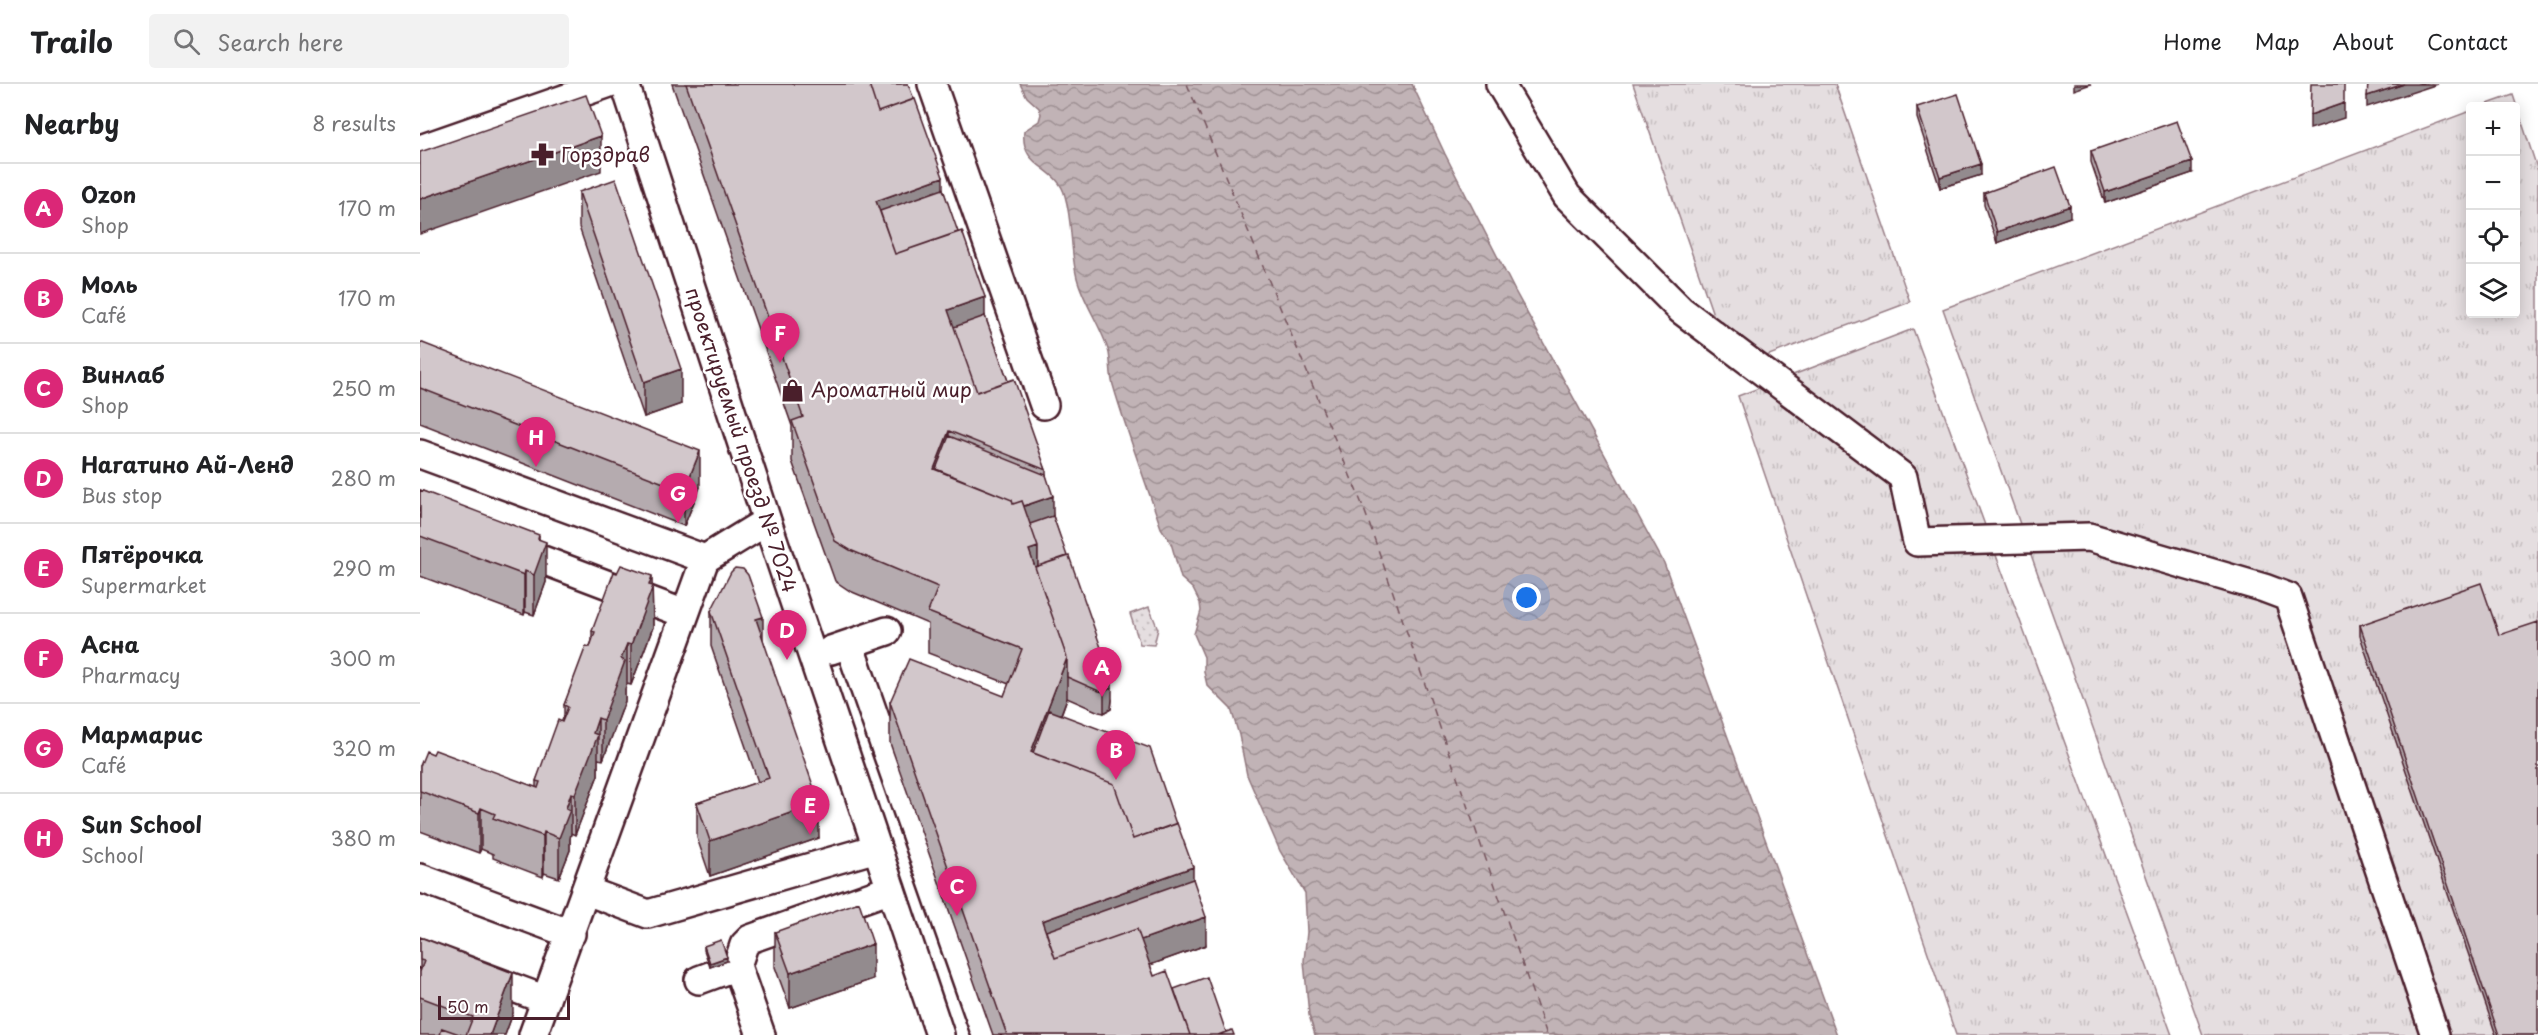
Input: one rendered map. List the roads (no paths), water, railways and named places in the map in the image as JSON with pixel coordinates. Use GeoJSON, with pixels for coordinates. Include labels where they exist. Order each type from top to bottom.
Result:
{"type":"FeatureCollection","features":[{"type":"Feature","properties":{"kind":"street"},"geometry":{"type":"LineString","coordinates":[[420,149],[607,84]]}},
{"type":"Feature","properties":{"kind":"street","name":"проектируемый проезд № 7024"},"geometry":{"type":"LineString","coordinates":[[625,84],[767,520],[940,1035]]}},
{"type":"Feature","properties":{"kind":"street"},"geometry":{"type":"LineString","coordinates":[[932,84],[1044,405]]}},
{"type":"Feature","properties":{"kind":"street"},"geometry":{"type":"LineString","coordinates":[[1500,84],[1567,196],[1681,310],[1903,477],[1917,542],[2089,537],[2288,597],[2434,1035]]}},
{"type":"Feature","properties":{"kind":"street"},"geometry":{"type":"LineString","coordinates":[[420,454],[705,559]]}},
{"type":"Feature","properties":{"kind":"street"},"geometry":{"type":"LineString","coordinates":[[533,1035],[705,559],[767,520]]}},
{"type":"Feature","properties":{"kind":"street"},"geometry":{"type":"LineString","coordinates":[[485,538],[685,614]]}},
{"type":"Feature","properties":{"kind":"street"},"geometry":{"type":"LineString","coordinates":[[813,657],[887,631]]}},
{"type":"Feature","properties":{"kind":"street"},"geometry":{"type":"LineString","coordinates":[[849,644],[986,1035]]}},
{"type":"Feature","properties":{"kind":"street"},"geometry":{"type":"LineString","coordinates":[[586,891],[648,914],[877,848]]}},
{"type":"Feature","properties":{"kind":"street"},"geometry":{"type":"LineString","coordinates":[[420,878],[571,934]]}},
{"type":"Feature","properties":{"kind":"street"},"geometry":{"type":"LineString","coordinates":[[761,1035],[737,966],[744,945],[750,939],[891,889]]}},
{"type":"Feature","properties":{"kind":"street"},"geometry":{"type":"LineString","coordinates":[[420,952],[546,999]]}},
{"type":"Feature","properties":{"kind":"street"},"geometry":{"type":"LineString","coordinates":[[699,980],[737,966]]}},
{"type":"Feature","properties":{"kind":"water"},"geometry":{"type":"Polygon","coordinates":[[[1020,84],[1412,84],[1515,291],[1664,563],[1837,1035],[1315,1035],[1309,1015],[1304,961],[1307,932],[1305,893],[1280,851],[1247,775],[1231,709],[1207,685],[1204,657],[1194,634],[1201,611],[1200,603],[1193,589],[1181,578],[1171,543],[1161,528],[1124,421],[1112,381],[1106,343],[1077,278],[1065,196],[1055,178],[1033,160],[1024,143],[1024,131],[1039,121],[1041,114],[1039,108],[1027,97],[1020,84]]]}},
{"type":"Feature","properties":{"kind":"place","name":"Горздрав"},"geometry":{"type":"Point","coordinates":[543,155]}},
{"type":"Feature","properties":{"kind":"place","name":"Асна"},"geometry":{"type":"Point","coordinates":[780,363]}},
{"type":"Feature","properties":{"kind":"place","name":"Ароматный мир"},"geometry":{"type":"Point","coordinates":[793,390]}},
{"type":"Feature","properties":{"kind":"place","name":"Sun School"},"geometry":{"type":"Point","coordinates":[536,467]}},
{"type":"Feature","properties":{"kind":"place","name":"Мармарис"},"geometry":{"type":"Point","coordinates":[678,523]}},
{"type":"Feature","properties":{"kind":"place","name":"Нагатино Ай-Ленд"},"geometry":{"type":"Point","coordinates":[787,660]}},
{"type":"Feature","properties":{"kind":"place","name":"Ozon"},"geometry":{"type":"Point","coordinates":[1102,697]}},
{"type":"Feature","properties":{"kind":"place","name":"Моль"},"geometry":{"type":"Point","coordinates":[1116,780]}},
{"type":"Feature","properties":{"kind":"place","name":"Пятёрочка"},"geometry":{"type":"Point","coordinates":[810,835]}},
{"type":"Feature","properties":{"kind":"place","name":"Винлаб"},"geometry":{"type":"Point","coordinates":[957,916]}}]}
